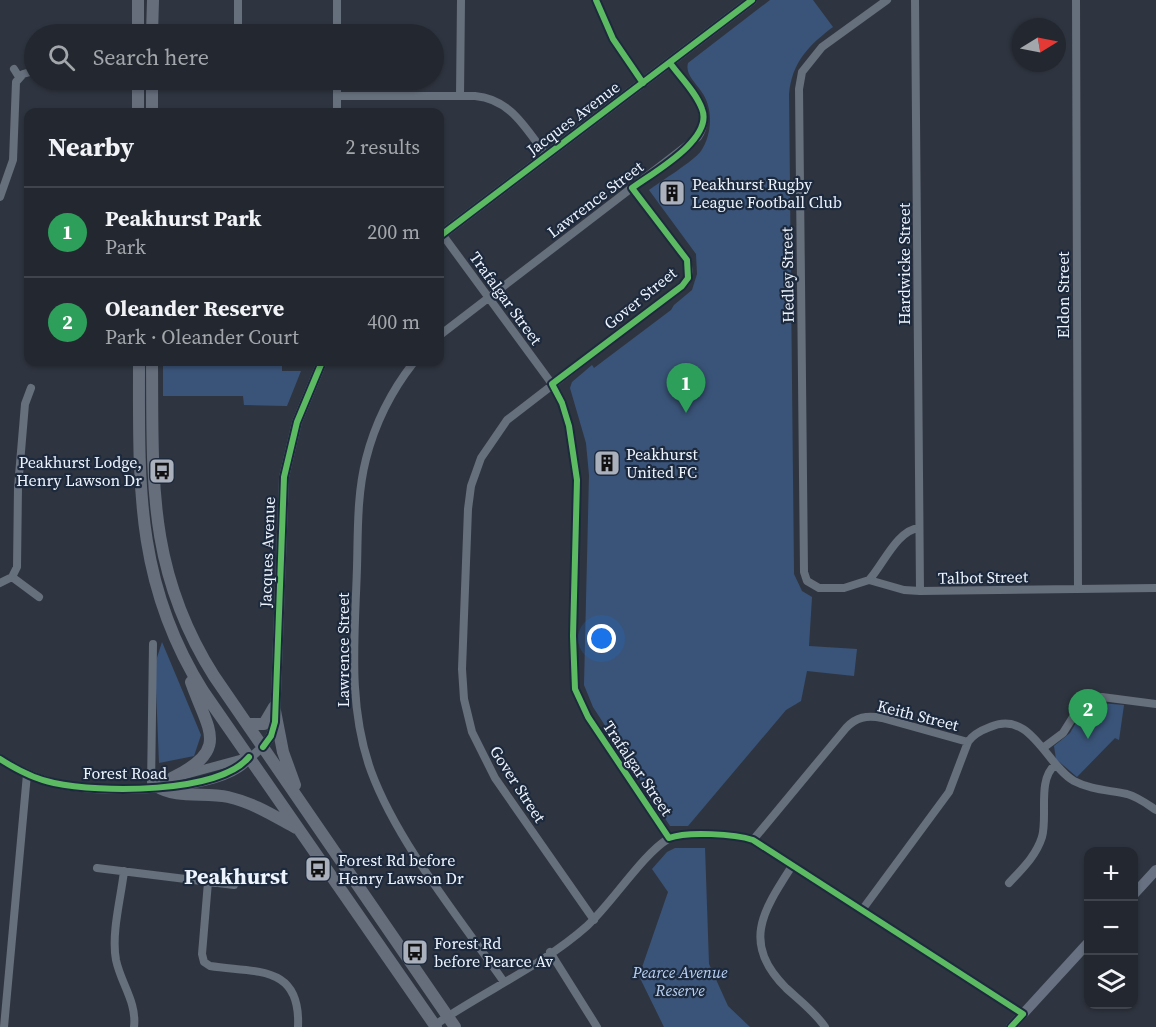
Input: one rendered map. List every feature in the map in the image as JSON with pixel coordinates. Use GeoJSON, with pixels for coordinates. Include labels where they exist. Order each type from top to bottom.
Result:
{"type":"FeatureCollection","features":[{"type":"Feature","properties":{"kind":"main road"},"geometry":{"type":"LineString","coordinates":[[138,0],[138,24]]}},
{"type":"Feature","properties":{"kind":"main road"},"geometry":{"type":"LineString","coordinates":[[152,24],[153,0]]}},
{"type":"Feature","properties":{"kind":"main road","name":"Jacques Avenue"},"geometry":{"type":"LineString","coordinates":[[444,233],[752,0]]}},
{"type":"Feature","properties":{"kind":"main road"},"geometry":{"type":"LineString","coordinates":[[138,90],[138,108]]}},
{"type":"Feature","properties":{"kind":"main road"},"geometry":{"type":"LineString","coordinates":[[152,90],[152,108]]}},
{"type":"Feature","properties":{"kind":"main road"},"geometry":{"type":"LineString","coordinates":[[139,366],[140,487],[144,533],[161,602],[208,724],[210,743],[203,759],[172,778]]}},
{"type":"Feature","properties":{"kind":"main road"},"geometry":{"type":"LineString","coordinates":[[152,366],[153,498],[162,556],[175,598],[193,639],[247,724],[455,1027]]}},
{"type":"Feature","properties":{"kind":"main road","name":"Jacques Avenue"},"geometry":{"type":"LineString","coordinates":[[263,747],[272,736],[275,707],[284,477],[297,422],[320,366]]}},
{"type":"Feature","properties":{"kind":"main road"},"geometry":{"type":"LineString","coordinates":[[181,652],[203,691],[436,1026]]}},
{"type":"Feature","properties":{"kind":"main road"},"geometry":{"type":"LineString","coordinates":[[247,724],[264,724],[275,707]]}},
{"type":"Feature","properties":{"kind":"main road"},"geometry":{"type":"LineString","coordinates":[[275,707],[285,760],[305,808]]}},
{"type":"Feature","properties":{"kind":"main road"},"geometry":{"type":"LineString","coordinates":[[153,786],[167,794],[214,794],[243,801],[300,830]]}},
{"type":"Feature","properties":{"kind":"main road"},"geometry":{"type":"LineString","coordinates":[[1138,890],[1156,870]]}},
{"type":"Feature","properties":{"kind":"main road"},"geometry":{"type":"LineString","coordinates":[[1011,1027],[1084,948]]}},
{"type":"Feature","properties":{"kind":"street"},"geometry":{"type":"LineString","coordinates":[[238,0],[238,24]]}},
{"type":"Feature","properties":{"kind":"street"},"geometry":{"type":"LineString","coordinates":[[337,0],[337,24]]}},
{"type":"Feature","properties":{"kind":"street"},"geometry":{"type":"LineString","coordinates":[[460,96],[461,0]]}},
{"type":"Feature","properties":{"kind":"street"},"geometry":{"type":"LineString","coordinates":[[596,0],[613,39],[643,83]]}},
{"type":"Feature","properties":{"kind":"street","name":"Hedley Street"},"geometry":{"type":"LineString","coordinates":[[869,580],[844,588],[813,587],[807,581],[804,572],[799,89],[806,66],[822,47],[887,0]]}},
{"type":"Feature","properties":{"kind":"street","name":"Hardwicke Street"},"geometry":{"type":"LineString","coordinates":[[915,0],[920,591]]}},
{"type":"Feature","properties":{"kind":"street","name":"Eldon Street"},"geometry":{"type":"LineString","coordinates":[[1076,0],[1078,589]]}},
{"type":"Feature","properties":{"kind":"street","name":"Lawrence Street"},"geometry":{"type":"LineString","coordinates":[[444,332],[693,142],[704,126],[704,115],[699,103],[670,63]]}},
{"type":"Feature","properties":{"kind":"street"},"geometry":{"type":"LineString","coordinates":[[14,69],[19,77]]}},
{"type":"Feature","properties":{"kind":"street"},"geometry":{"type":"LineString","coordinates":[[0,197],[13,160],[14,88],[19,77],[24,75]]}},
{"type":"Feature","properties":{"kind":"street"},"geometry":{"type":"LineString","coordinates":[[337,90],[337,108]]}},
{"type":"Feature","properties":{"kind":"street"},"geometry":{"type":"LineString","coordinates":[[337,96],[484,97],[504,104],[546,155]]}},
{"type":"Feature","properties":{"kind":"street","name":"Gover Street"},"geometry":{"type":"LineString","coordinates":[[594,920],[488,767],[472,732],[463,689],[467,532],[471,486],[485,451],[502,426],[552,384],[682,286],[688,278],[687,260],[632,188]]}},
{"type":"Feature","properties":{"kind":"street","name":"Trafalgar Street"},"geometry":{"type":"LineString","coordinates":[[444,239],[552,384],[562,403],[569,426],[577,480],[573,636],[575,689],[588,717],[669,838],[732,836],[753,840],[1023,1014]]}},
{"type":"Feature","properties":{"kind":"street","name":"Lawrence Street"},"geometry":{"type":"LineString","coordinates":[[411,366],[387,403],[370,443],[363,470],[359,512],[354,646],[356,710],[366,757],[390,813],[504,982]]}},
{"type":"Feature","properties":{"kind":"street"},"geometry":{"type":"LineString","coordinates":[[0,583],[12,577],[17,567],[18,487],[26,404],[30,388]]}},
{"type":"Feature","properties":{"kind":"street"},"geometry":{"type":"LineString","coordinates":[[869,580],[907,532],[919,528]]}},
{"type":"Feature","properties":{"kind":"street"},"geometry":{"type":"LineString","coordinates":[[12,577],[39,597]]}},
{"type":"Feature","properties":{"kind":"street","name":"Talbot Street"},"geometry":{"type":"LineString","coordinates":[[869,580],[904,590],[920,591],[1156,588]]}},
{"type":"Feature","properties":{"kind":"street"},"geometry":{"type":"LineString","coordinates":[[153,644],[153,786]]}},
{"type":"Feature","properties":{"kind":"street"},"geometry":{"type":"LineString","coordinates":[[1043,748],[1063,732],[1080,706],[1090,699],[1102,697],[1156,704]]}},
{"type":"Feature","properties":{"kind":"street","name":"Keith Street"},"geometry":{"type":"LineString","coordinates":[[753,840],[846,728],[857,719],[869,716],[882,718],[968,742],[949,792],[862,910]]}},
{"type":"Feature","properties":{"kind":"street"},"geometry":{"type":"LineString","coordinates":[[968,742],[974,735],[985,729],[1006,724],[1028,732],[1066,776],[1081,784],[1131,795],[1156,810]]}},
{"type":"Feature","properties":{"kind":"street"},"geometry":{"type":"LineString","coordinates":[[249,757],[263,747]]}},
{"type":"Feature","properties":{"kind":"street","name":"Forest Road"},"geometry":{"type":"LineString","coordinates":[[0,759],[27,774],[55,784],[81,787],[172,787],[208,779],[239,768],[249,757]]}},
{"type":"Feature","properties":{"kind":"street","name":"Forest Road"},"geometry":{"type":"LineString","coordinates":[[153,786],[172,778],[249,757]]}},
{"type":"Feature","properties":{"kind":"street"},"geometry":{"type":"LineString","coordinates":[[1009,883],[1031,858],[1039,844],[1043,828],[1047,777],[1055,765]]}},
{"type":"Feature","properties":{"kind":"street"},"geometry":{"type":"LineString","coordinates":[[4,1027],[27,774]]}},
{"type":"Feature","properties":{"kind":"street"},"geometry":{"type":"LineString","coordinates":[[436,1026],[447,1016],[488,994],[594,920],[669,838]]}},
{"type":"Feature","properties":{"kind":"street"},"geometry":{"type":"LineString","coordinates":[[792,866],[762,916],[760,935],[762,951],[777,978],[825,1027]]}},
{"type":"Feature","properties":{"kind":"street"},"geometry":{"type":"LineString","coordinates":[[97,868],[234,885]]}},
{"type":"Feature","properties":{"kind":"street"},"geometry":{"type":"LineString","coordinates":[[124,871],[115,946],[120,972],[134,1005],[134,1027]]}},
{"type":"Feature","properties":{"kind":"street"},"geometry":{"type":"LineString","coordinates":[[208,882],[202,954],[204,962],[210,966],[271,973],[284,981],[293,993],[297,1006],[298,1027]]}},
{"type":"Feature","properties":{"kind":"street"},"geometry":{"type":"LineString","coordinates":[[550,952],[597,1027]]}},
{"type":"Feature","properties":{"kind":"green space"},"geometry":{"type":"Polygon","coordinates":[[[770,0],[813,0],[833,27],[803,55],[794,73],[789,94],[794,574],[802,591],[812,597],[809,646],[857,649],[854,676],[807,671],[801,701],[786,710],[688,826],[670,826],[593,707],[584,685],[589,475],[586,443],[570,388],[572,382],[592,365],[594,368],[671,310],[692,290],[697,274],[696,254],[649,190],[685,165],[705,145],[710,113],[705,98],[689,74],[688,63],[770,0]]]}},
{"type":"Feature","properties":{"kind":"green space"},"geometry":{"type":"Polygon","coordinates":[[[163,366],[282,366],[282,371],[301,371],[287,406],[244,405],[243,396],[163,396],[163,366]]]}},
{"type":"Feature","properties":{"kind":"green space"},"geometry":{"type":"Polygon","coordinates":[[[162,642],[201,735],[194,756],[159,763],[155,664],[162,642]]]}},
{"type":"Feature","properties":{"kind":"green space"},"geometry":{"type":"Polygon","coordinates":[[[1100,703],[1124,705],[1119,740],[1115,738],[1077,777],[1056,759],[1054,746],[1070,733],[1084,709],[1100,703]]]}},
{"type":"Feature","properties":{"kind":"green space","name":"Pearce Avenue Reserve"},"geometry":{"type":"Polygon","coordinates":[[[675,848],[705,848],[709,964],[728,1006],[750,1027],[664,1027],[639,976],[668,892],[652,869],[667,852],[675,848]]]}},
{"type":"Feature","properties":{"kind":"cycle path"},"geometry":{"type":"LineString","coordinates":[[596,0],[613,39],[643,83]]}},
{"type":"Feature","properties":{"kind":"cycle path"},"geometry":{"type":"LineString","coordinates":[[444,233],[752,0]]}},
{"type":"Feature","properties":{"kind":"cycle path"},"geometry":{"type":"LineString","coordinates":[[670,63],[696,97],[702,109],[703,120],[699,132],[680,154],[632,188],[687,260],[688,278],[682,286],[552,384],[562,403],[569,426],[577,480],[573,636],[575,689],[588,717],[669,838],[711,834],[753,840],[1023,1014],[1011,1027]]}},
{"type":"Feature","properties":{"kind":"cycle path"},"geometry":{"type":"LineString","coordinates":[[263,747],[271,736],[275,722],[284,477],[297,422],[320,366]]}},
{"type":"Feature","properties":{"kind":"cycle path"},"geometry":{"type":"LineString","coordinates":[[0,759],[26,774],[54,783],[128,789],[157,788],[212,778],[234,769],[249,757]]}},
{"type":"Feature","properties":{"kind":"place","name":"Peakhurst Rugby League Football Club"},"geometry":{"type":"Point","coordinates":[672,193]}},
{"type":"Feature","properties":{"kind":"place","name":"Peakhurst Park"},"geometry":{"type":"Point","coordinates":[686,413]}},
{"type":"Feature","properties":{"kind":"place","name":"Peakhurst United FC"},"geometry":{"type":"Point","coordinates":[607,463]}},
{"type":"Feature","properties":{"kind":"place","name":"Peakhurst Lodge, Henry Lawson Dr"},"geometry":{"type":"Point","coordinates":[162,471]}},
{"type":"Feature","properties":{"kind":"place","name":"Oleander Reserve"},"geometry":{"type":"Point","coordinates":[1088,739]}},
{"type":"Feature","properties":{"kind":"place","name":"Forest Rd before Henry Lawson Dr"},"geometry":{"type":"Point","coordinates":[318,869]}},
{"type":"Feature","properties":{"kind":"place","name":"Forest Rd before Pearce Av"},"geometry":{"type":"Point","coordinates":[415,952]}},
{"type":"Feature","properties":{"kind":"district","name":"Peakhurst"},"geometry":{"type":"Point","coordinates":[236,876]}}]}
